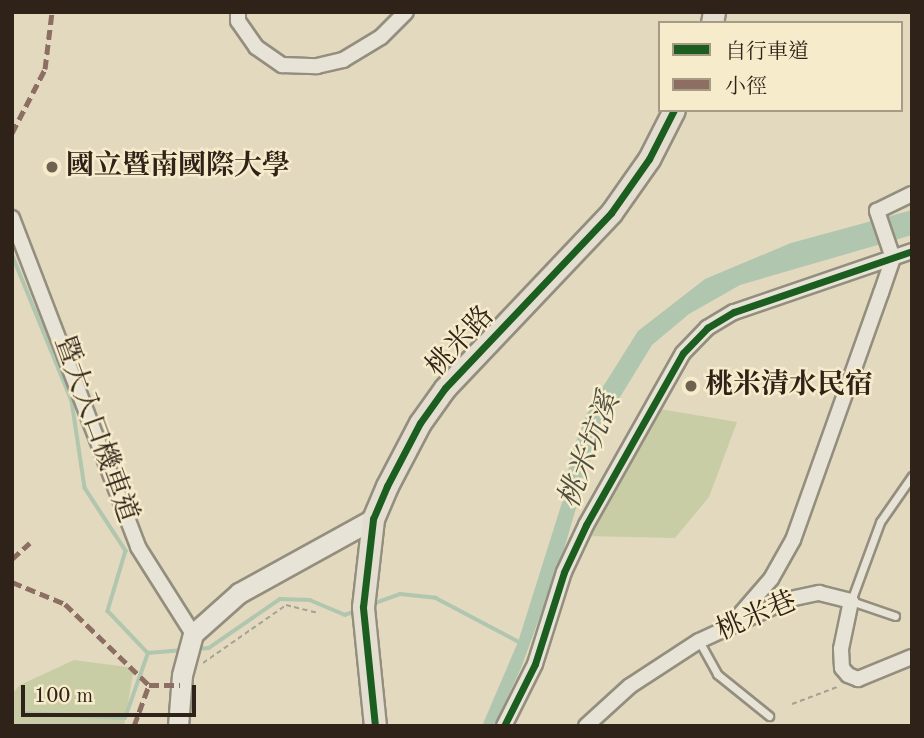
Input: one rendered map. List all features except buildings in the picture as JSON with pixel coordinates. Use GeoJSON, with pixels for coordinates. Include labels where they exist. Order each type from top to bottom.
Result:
{"type":"FeatureCollection","features":[{"type":"Feature","properties":{"kind":"main road","name":"桃米路"},"geometry":{"type":"LineString","coordinates":[[375,726],[363,607],[373,519],[402,455],[445,388],[611,213],[649,159],[673,112]]}},
{"type":"Feature","properties":{"kind":"street"},"geometry":{"type":"LineString","coordinates":[[238,12],[238,21],[256,47],[282,65],[317,66],[344,60],[381,37],[406,12]]}},
{"type":"Feature","properties":{"kind":"street"},"geometry":{"type":"LineString","coordinates":[[731,625],[771,579],[793,540],[891,254],[877,211],[912,194]]}},
{"type":"Feature","properties":{"kind":"street","name":"暨大入口機車道"},"geometry":{"type":"LineString","coordinates":[[12,218],[138,547],[193,634]]}},
{"type":"Feature","properties":{"kind":"street"},"geometry":{"type":"LineString","coordinates":[[504,726],[535,663],[564,572],[586,525],[683,353],[707,328],[734,312],[891,254],[912,251]]}},
{"type":"Feature","properties":{"kind":"street"},"geometry":{"type":"LineString","coordinates":[[177,726],[182,675],[193,634],[239,593],[373,519]]}},
{"type":"Feature","properties":{"kind":"street","name":"桃米巷"},"geometry":{"type":"LineString","coordinates":[[590,725],[631,686],[699,641],[790,599],[819,593],[851,601],[842,626],[842,668],[858,680]]}},
{"type":"Feature","properties":{"kind":"street"},"geometry":{"type":"LineString","coordinates":[[858,680],[912,657]]}},
{"type":"Feature","properties":{"kind":"lane"},"geometry":{"type":"LineString","coordinates":[[895,616],[851,601],[880,522],[912,476]]}},
{"type":"Feature","properties":{"kind":"lane"},"geometry":{"type":"LineString","coordinates":[[699,641],[717,674],[769,716]]}},
{"type":"Feature","properties":{"kind":"path"},"geometry":{"type":"LineString","coordinates":[[182,675],[286,605],[319,613]]}},
{"type":"Feature","properties":{"kind":"path"},"geometry":{"type":"LineString","coordinates":[[792,704],[858,680]]}},
{"type":"Feature","properties":{"kind":"shaded area"},"geometry":{"type":"Polygon","coordinates":[[[654,408],[737,422],[709,497],[675,538],[584,536],[654,408]]]}},
{"type":"Feature","properties":{"kind":"shaded area"},"geometry":{"type":"Polygon","coordinates":[[[74,660],[134,668],[124,726],[12,726],[12,694],[20,685],[74,660]]]}},
{"type":"Feature","properties":{"kind":"water","name":"桃米坑溪"},"geometry":{"type":"Polygon","coordinates":[[[912,210],[912,235],[740,285],[689,314],[652,345],[598,433],[562,556],[521,668],[493,726],[482,726],[518,642],[565,493],[571,454],[589,409],[638,331],[705,279],[791,243],[912,210]]]}},
{"type":"Feature","properties":{"kind":"waterway"},"geometry":{"type":"LineString","coordinates":[[12,254],[72,401],[85,488],[126,551],[108,611],[148,653],[183,650]]}},
{"type":"Feature","properties":{"kind":"waterway"},"geometry":{"type":"LineString","coordinates":[[370,605],[400,594],[436,598],[521,643]]}},
{"type":"Feature","properties":{"kind":"waterway"},"geometry":{"type":"LineString","coordinates":[[195,649],[209,648],[280,599],[310,600],[345,615],[356,611]]}},
{"type":"Feature","properties":{"kind":"waterway"},"geometry":{"type":"LineString","coordinates":[[24,713],[125,718],[148,653]]}},
{"type":"Feature","properties":{"kind":"marked path"},"geometry":{"type":"LineString","coordinates":[[12,133],[45,69],[52,12]]}},
{"type":"Feature","properties":{"kind":"marked path"},"geometry":{"type":"LineString","coordinates":[[12,559],[30,543]]}},
{"type":"Feature","properties":{"kind":"marked path"},"geometry":{"type":"LineString","coordinates":[[12,582],[65,604],[149,685],[180,685]]}},
{"type":"Feature","properties":{"kind":"marked path"},"geometry":{"type":"LineString","coordinates":[[134,726],[149,685]]}},
{"type":"Feature","properties":{"kind":"cycle path"},"geometry":{"type":"LineString","coordinates":[[375,726],[363,607],[373,519],[387,486],[420,423],[445,388],[611,213],[649,159],[673,112]]}},
{"type":"Feature","properties":{"kind":"cycle path"},"geometry":{"type":"LineString","coordinates":[[504,726],[535,664],[564,572],[586,525],[683,353],[707,328],[734,312],[912,251]]}},
{"type":"Feature","properties":{"kind":"place","name":"國立暨南國際大學"},"geometry":{"type":"Point","coordinates":[52,167]}},
{"type":"Feature","properties":{"kind":"place","name":"桃米清水民宿"},"geometry":{"type":"Point","coordinates":[691,386]}}]}
